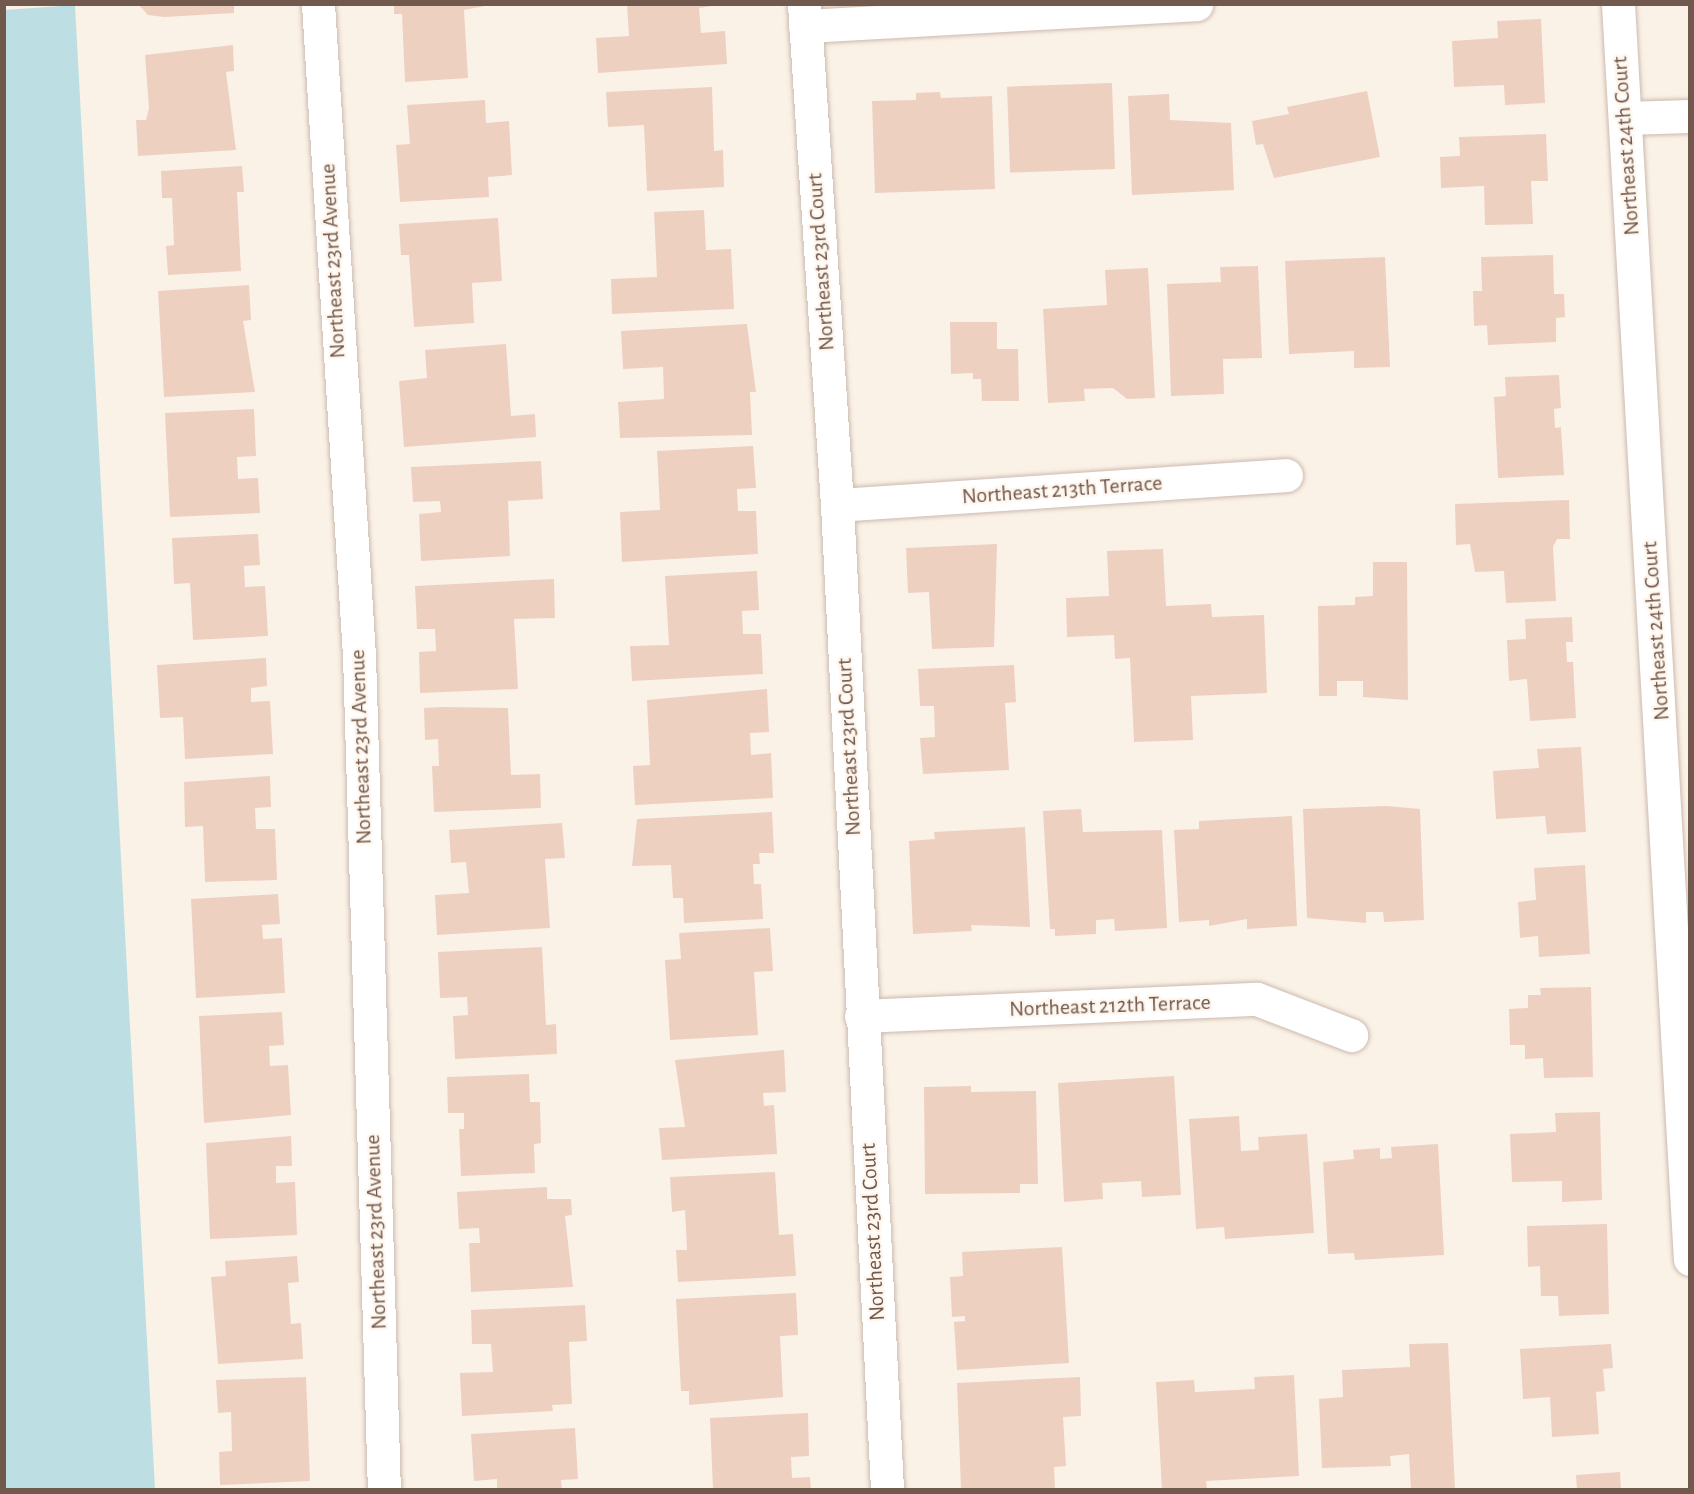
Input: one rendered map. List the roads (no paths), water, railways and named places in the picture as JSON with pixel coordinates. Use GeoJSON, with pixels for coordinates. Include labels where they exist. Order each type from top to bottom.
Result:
{"type":"FeatureCollection","features":[{"type":"Feature","properties":{"kind":"street","name":"Northeast 23rd Avenue"},"geometry":{"type":"LineString","coordinates":[[318,4],[359,655],[384,1490]]}},
{"type":"Feature","properties":{"kind":"street"},"geometry":{"type":"LineString","coordinates":[[804,15],[1196,4]]}},
{"type":"Feature","properties":{"kind":"street","name":"Northeast 24th Court"},"geometry":{"type":"LineString","coordinates":[[1618,4],[1689,1259]]}},
{"type":"Feature","properties":{"kind":"street","name":"Northeast 23rd Court"},"geometry":{"type":"LineString","coordinates":[[804,15],[837,505],[861,1016],[887,1490]]}},
{"type":"Feature","properties":{"kind":"street"},"geometry":{"type":"LineString","coordinates":[[1625,118],[1689,116]]}},
{"type":"Feature","properties":{"kind":"street","name":"Northeast 213th Terrace"},"geometry":{"type":"LineString","coordinates":[[837,505],[1286,475]]}},
{"type":"Feature","properties":{"kind":"street","name":"Northeast 212th Terrace"},"geometry":{"type":"LineString","coordinates":[[861,1016],[1257,999],[1352,1035]]}},
{"type":"Feature","properties":{"kind":"water"},"geometry":{"type":"Polygon","coordinates":[[[75,5],[155,1489],[5,1489],[4,10],[75,5]]]}}]}
